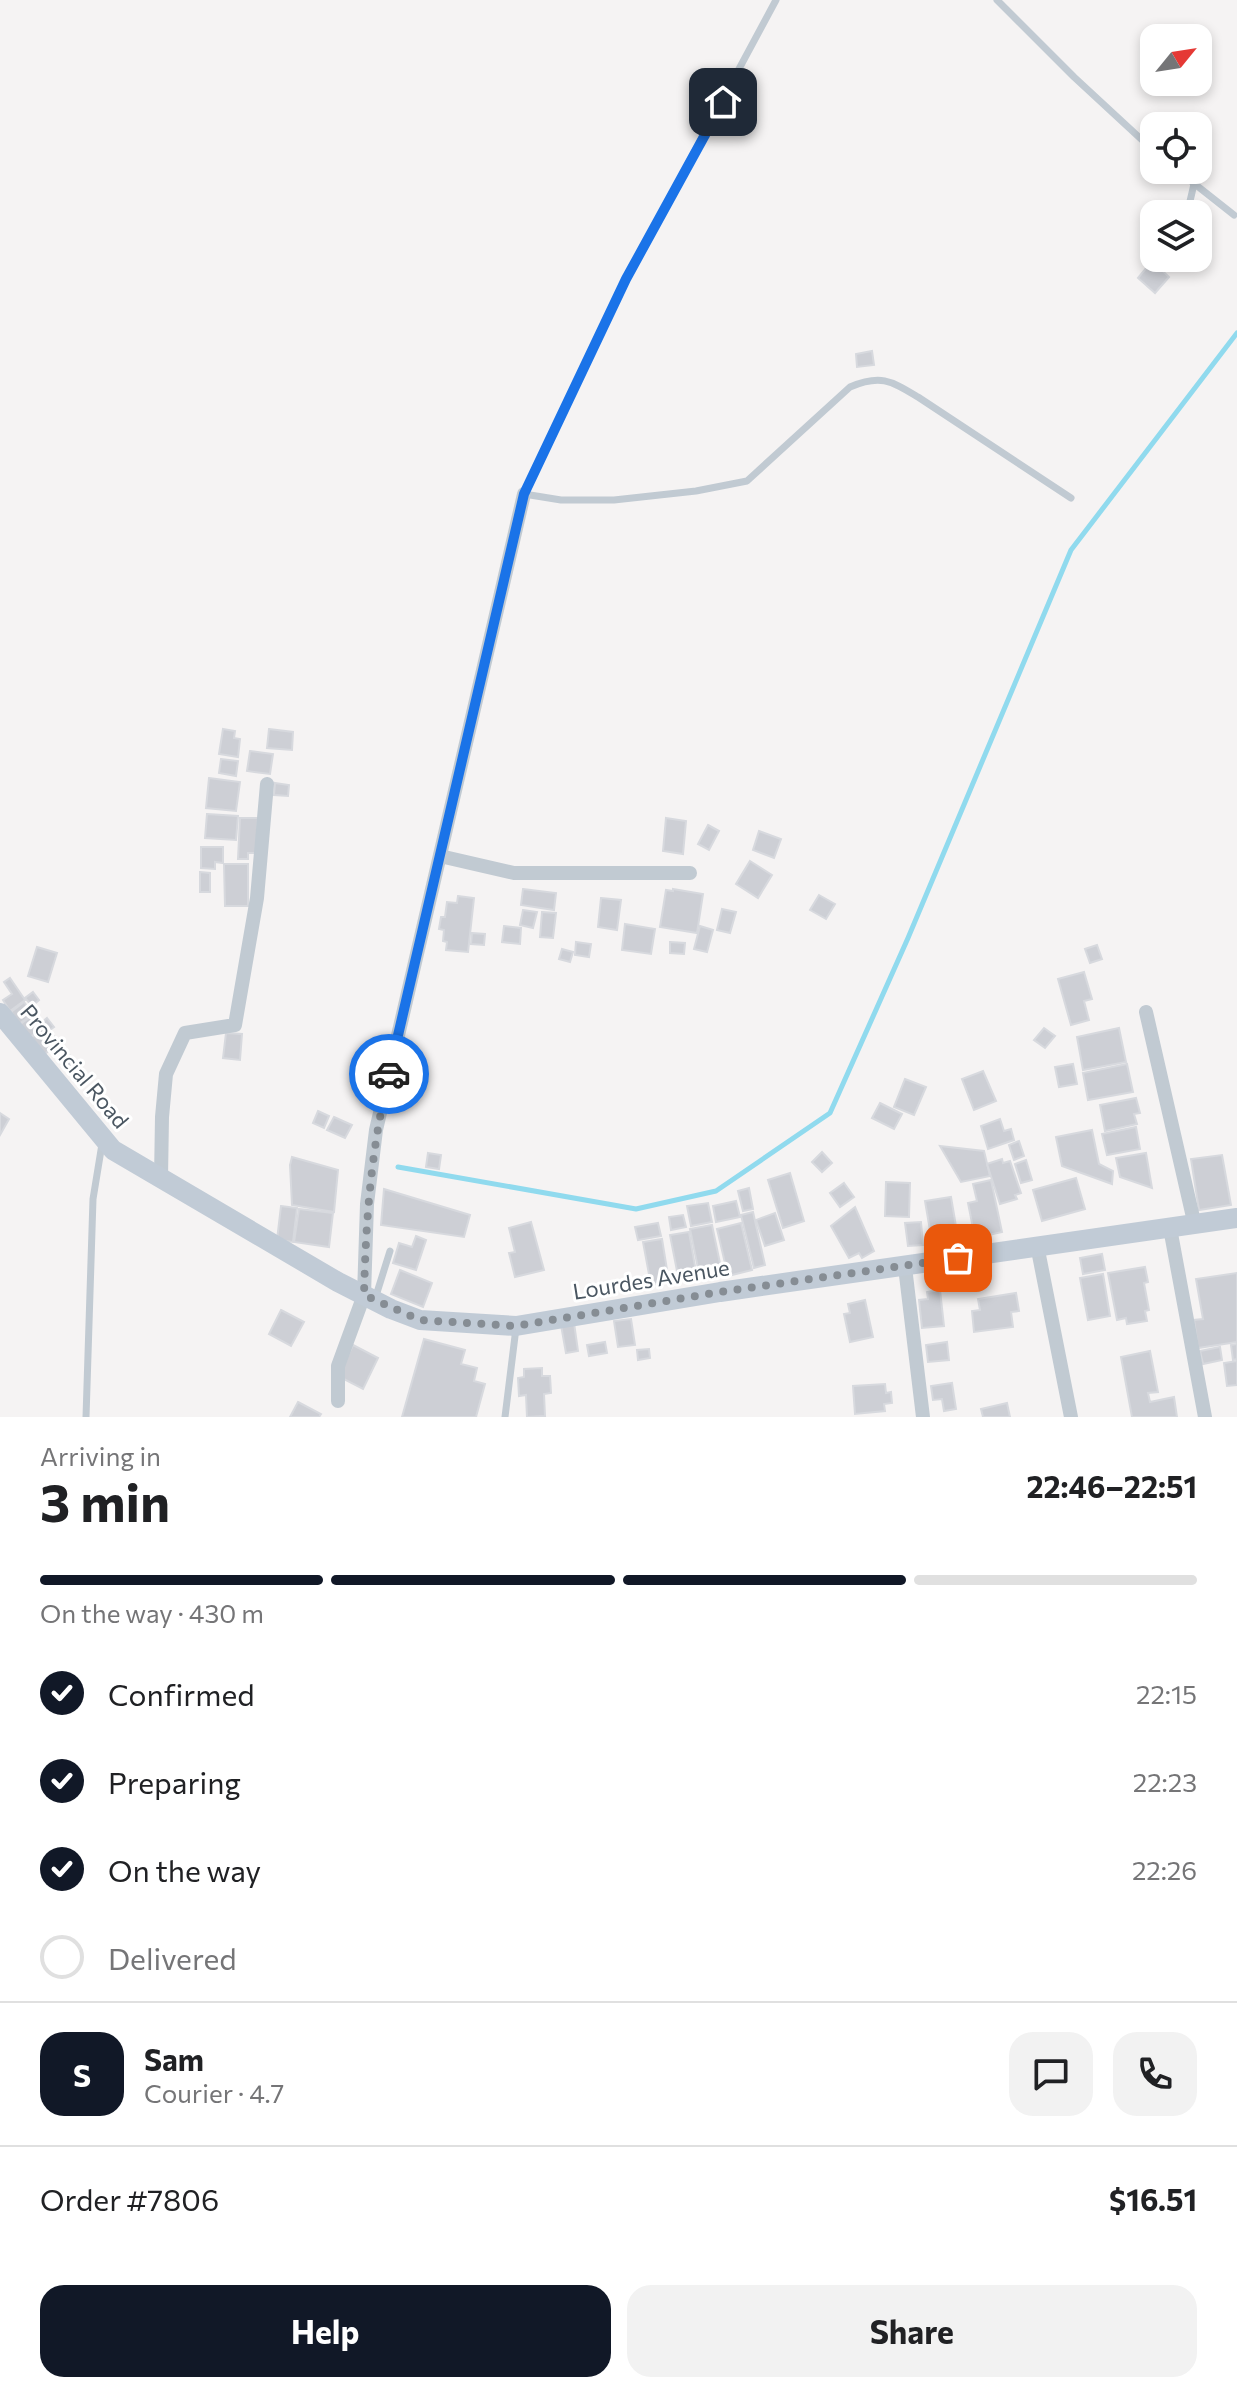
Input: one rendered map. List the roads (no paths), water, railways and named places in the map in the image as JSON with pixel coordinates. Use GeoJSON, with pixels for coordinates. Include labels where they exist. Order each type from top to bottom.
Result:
{"type":"FeatureCollection","features":[{"type":"Feature","properties":{"kind":"main road","name":"Provincial Road"},"geometry":{"type":"LineString","coordinates":[[0,1013],[108,1144]]}},
{"type":"Feature","properties":{"kind":"main road","name":"Lourdes Avenue"},"geometry":{"type":"LineString","coordinates":[[108,1144],[369,1298],[420,1320],[516,1326],[720,1292],[1237,1218]]}},
{"type":"Feature","properties":{"kind":"street"},"geometry":{"type":"LineString","coordinates":[[338,1401],[338,1366],[369,1298],[367,1204],[376,1130],[524,494]]}},
{"type":"Feature","properties":{"kind":"street"},"geometry":{"type":"LineString","coordinates":[[161,1178],[166,1074],[185,1033],[235,1025],[257,898],[267,784]]}},
{"type":"Feature","properties":{"kind":"street"},"geometry":{"type":"LineString","coordinates":[[440,856],[514,873],[690,873]]}},
{"type":"Feature","properties":{"kind":"street"},"geometry":{"type":"LineString","coordinates":[[1146,1012],[1195,1226]]}},
{"type":"Feature","properties":{"kind":"street"},"geometry":{"type":"LineString","coordinates":[[1170,1228],[1205,1417]]}},
{"type":"Feature","properties":{"kind":"street"},"geometry":{"type":"LineString","coordinates":[[1037,1245],[1071,1417]]}},
{"type":"Feature","properties":{"kind":"street"},"geometry":{"type":"LineString","coordinates":[[905,1267],[923,1417]]}},
{"type":"Feature","properties":{"kind":"lane"},"geometry":{"type":"LineString","coordinates":[[776,0],[626,279],[524,494],[561,500],[614,500],[696,491],[747,481],[850,387],[871,378],[893,382],[1071,498]]}},
{"type":"Feature","properties":{"kind":"lane"},"geometry":{"type":"LineString","coordinates":[[997,0],[1140,138]]}},
{"type":"Feature","properties":{"kind":"lane"},"geometry":{"type":"LineString","coordinates":[[1190,200],[1194,184],[1234,215]]}},
{"type":"Feature","properties":{"kind":"lane"},"geometry":{"type":"LineString","coordinates":[[86,1417],[93,1199],[108,1144]]}},
{"type":"Feature","properties":{"kind":"lane"},"geometry":{"type":"LineString","coordinates":[[369,1298],[390,1251]]}},
{"type":"Feature","properties":{"kind":"lane"},"geometry":{"type":"LineString","coordinates":[[505,1417],[516,1326]]}},
{"type":"Feature","properties":{"kind":"waterway"},"geometry":{"type":"LineString","coordinates":[[398,1167],[636,1209],[716,1191],[830,1113],[908,938],[1071,550],[1237,333]]}}]}
